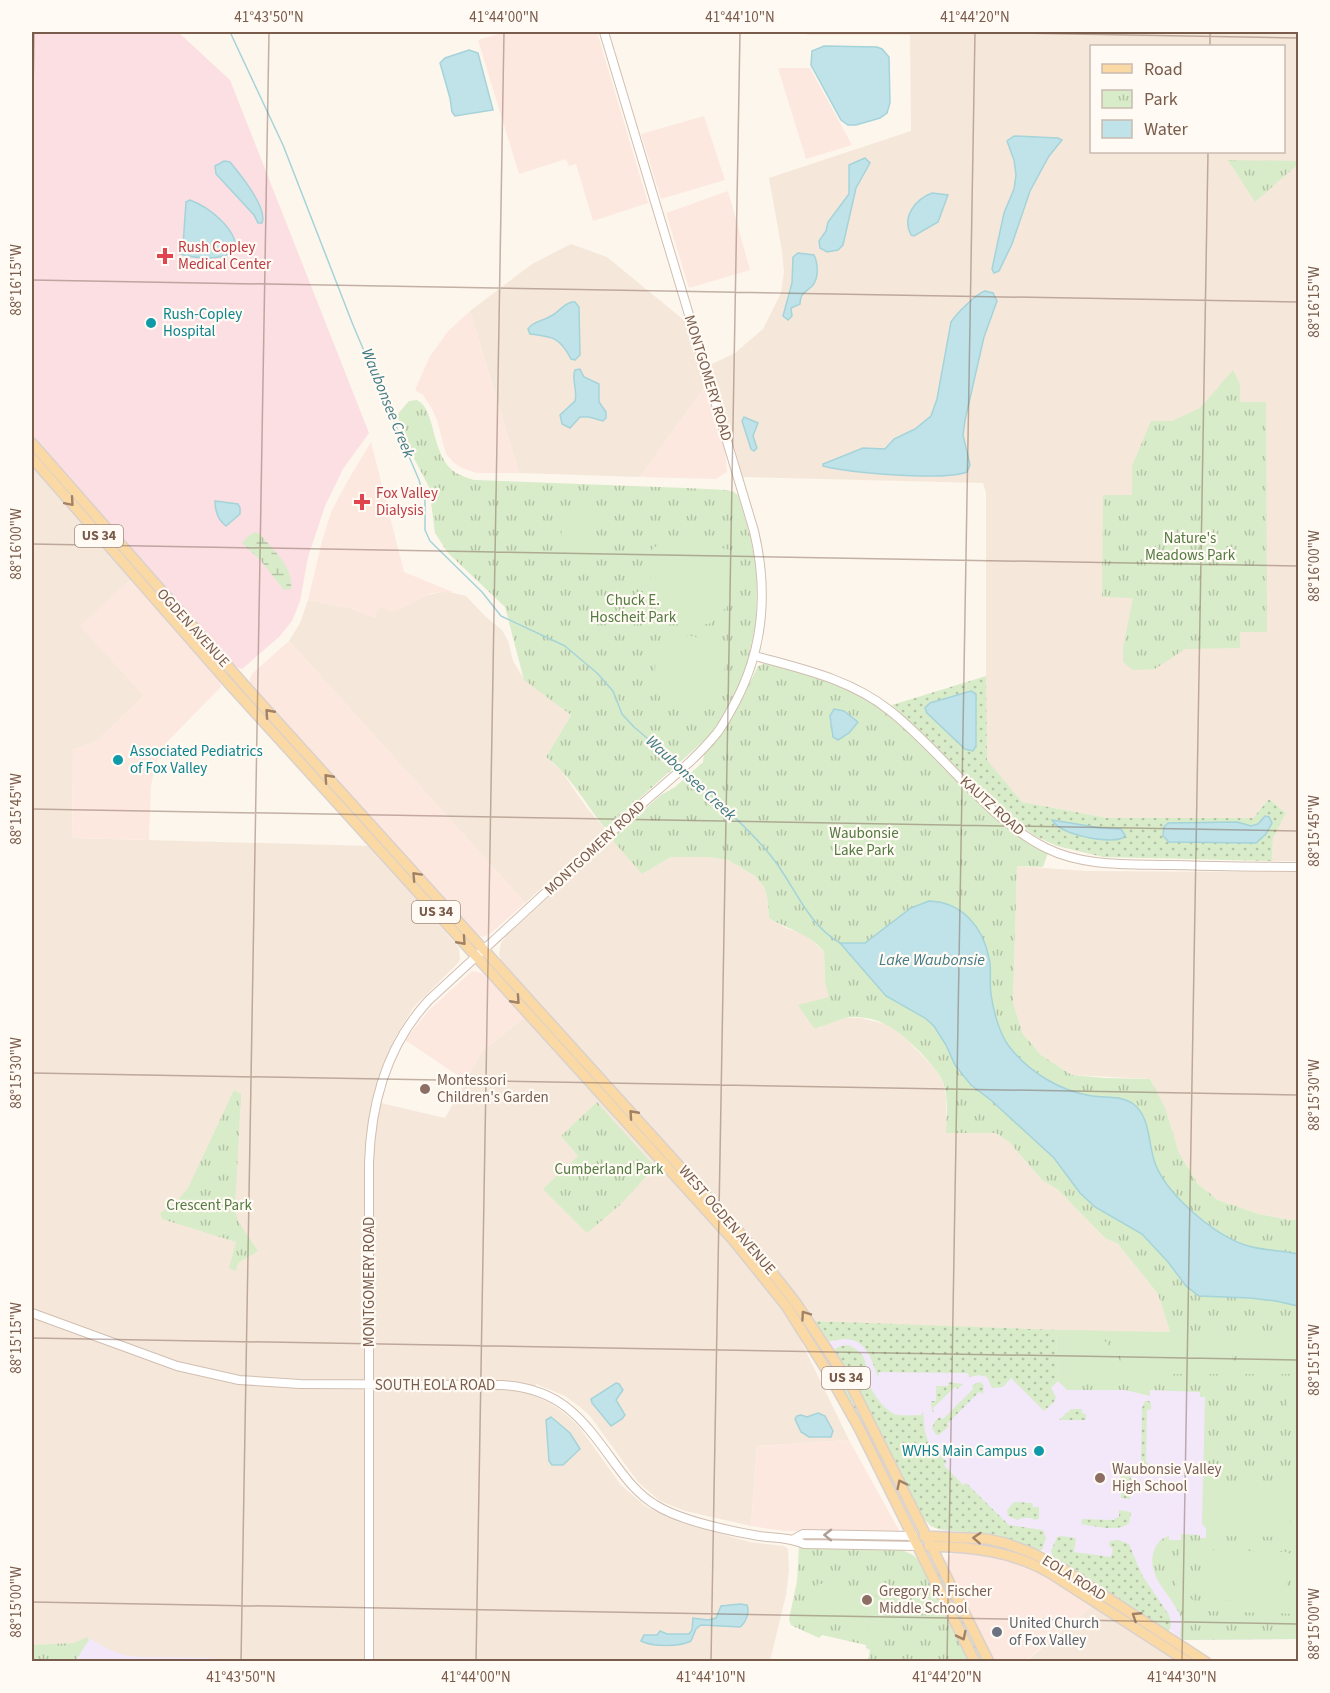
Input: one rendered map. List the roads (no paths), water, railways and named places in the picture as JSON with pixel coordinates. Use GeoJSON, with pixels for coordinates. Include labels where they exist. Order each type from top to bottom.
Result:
{"type":"FeatureCollection","features":[{"type":"Feature","properties":{"kind":"main road","name":"OGDEN AVENUE"},"geometry":{"type":"LineString","coordinates":[[32,443],[219,657],[357,810]]}},
{"type":"Feature","properties":{"kind":"main road","name":"OGDEN AVENUE"},"geometry":{"type":"LineString","coordinates":[[32,458],[226,681],[347,814]]}},
{"type":"Feature","properties":{"kind":"main road"},"geometry":{"type":"LineString","coordinates":[[347,814],[357,810]]}},
{"type":"Feature","properties":{"kind":"main road","name":"WEST OGDEN AVENUE"},"geometry":{"type":"LineString","coordinates":[[357,810],[480,954],[734,1241],[787,1306],[846,1405],[975,1662]]}},
{"type":"Feature","properties":{"kind":"main road","name":"WEST OGDEN AVENUE"},"geometry":{"type":"LineString","coordinates":[[347,814],[749,1243],[782,1283],[851,1385],[989,1662]]}},
{"type":"Feature","properties":{"kind":"main road","name":"SOUTH EOLA ROAD"},"geometry":{"type":"LineString","coordinates":[[913,1536],[927,1536]]}},
{"type":"Feature","properties":{"kind":"main road","name":"EOLA ROAD"},"geometry":{"type":"LineString","coordinates":[[927,1536],[987,1539],[1032,1552],[1062,1568],[1206,1662]]}},
{"type":"Feature","properties":{"kind":"main road","name":"SOUTH EOLA ROAD"},"geometry":{"type":"LineString","coordinates":[[918,1546],[932,1546]]}},
{"type":"Feature","properties":{"kind":"main road","name":"EOLA ROAD"},"geometry":{"type":"LineString","coordinates":[[932,1546],[975,1548],[998,1552],[1026,1561],[1050,1573],[1188,1662]]}},
{"type":"Feature","properties":{"kind":"street","name":"MONTGOMERY ROAD"},"geometry":{"type":"LineString","coordinates":[[369,1662],[369,1153],[377,1093],[393,1053],[411,1021],[429,1000],[643,803],[677,775],[719,731],[741,691],[755,656],[760,630],[763,583],[754,531],[604,32]]}},
{"type":"Feature","properties":{"kind":"street","name":"KAUTZ ROAD"},"geometry":{"type":"LineString","coordinates":[[755,656],[834,679],[878,702],[912,731],[1005,821],[1031,840],[1056,853],[1080,860],[1118,864],[1299,867]]}},
{"type":"Feature","properties":{"kind":"street","name":"SOUTH EOLA ROAD"},"geometry":{"type":"LineString","coordinates":[[32,1313],[155,1359],[216,1376],[269,1383],[512,1386],[541,1392],[555,1398],[574,1412],[637,1491],[662,1509],[742,1532],[794,1539],[804,1544],[918,1546]]}},
{"type":"Feature","properties":{"kind":"street","name":"SOUTH EOLA ROAD"},"geometry":{"type":"LineString","coordinates":[[794,1539],[803,1534],[913,1536]]}},
{"type":"Feature","properties":{"kind":"water"},"geometry":{"type":"Polygon","coordinates":[[[824,46],[882,49],[889,57],[890,103],[887,113],[880,118],[856,125],[848,125],[841,120],[811,65],[812,51],[824,46]]]}},
{"type":"Feature","properties":{"kind":"water"},"geometry":{"type":"Polygon","coordinates":[[[469,50],[478,53],[493,110],[455,116],[440,63],[445,58],[469,50]]]}},
{"type":"Feature","properties":{"kind":"water"},"geometry":{"type":"Polygon","coordinates":[[[1014,136],[1062,140],[1049,156],[1030,191],[1012,244],[999,271],[994,273],[992,269],[1004,213],[1014,189],[1016,175],[1014,160],[1007,141],[1014,136]]]}},
{"type":"Feature","properties":{"kind":"water"},"geometry":{"type":"Polygon","coordinates":[[[865,158],[870,163],[856,188],[843,245],[838,250],[827,252],[820,248],[819,241],[826,231],[828,222],[849,194],[849,165],[865,158]]]}},
{"type":"Feature","properties":{"kind":"water"},"geometry":{"type":"Polygon","coordinates":[[[224,161],[230,162],[252,191],[261,209],[262,223],[258,223],[254,215],[216,174],[215,166],[224,161]]]}},
{"type":"Feature","properties":{"kind":"water"},"geometry":{"type":"Polygon","coordinates":[[[932,193],[948,195],[938,222],[914,236],[911,235],[908,228],[909,215],[916,204],[932,193]]]}},
{"type":"Feature","properties":{"kind":"water"},"geometry":{"type":"Polygon","coordinates":[[[190,200],[213,213],[227,227],[232,234],[236,250],[230,254],[209,258],[180,254],[183,245],[186,202],[190,200]]]}},
{"type":"Feature","properties":{"kind":"water"},"geometry":{"type":"Polygon","coordinates":[[[798,253],[814,255],[817,274],[813,285],[802,295],[800,304],[791,308],[792,316],[788,320],[783,316],[792,283],[793,257],[798,253]]]}},
{"type":"Feature","properties":{"kind":"water"},"geometry":{"type":"Polygon","coordinates":[[[985,291],[993,293],[997,301],[984,337],[965,420],[963,435],[970,465],[967,472],[955,475],[918,476],[853,471],[823,466],[823,464],[863,448],[885,449],[894,439],[915,429],[931,416],[937,399],[951,322],[967,304],[985,291]]]}},
{"type":"Feature","properties":{"kind":"water"},"geometry":{"type":"Polygon","coordinates":[[[572,302],[579,307],[580,355],[575,360],[571,359],[563,346],[555,339],[530,334],[528,329],[572,302]]]}},
{"type":"Feature","properties":{"kind":"water"},"geometry":{"type":"Polygon","coordinates":[[[580,369],[584,377],[599,384],[599,402],[606,412],[606,418],[603,421],[580,417],[570,428],[562,424],[560,415],[575,401],[574,373],[575,370],[580,369]]]}},
{"type":"Feature","properties":{"kind":"water"},"geometry":{"type":"Polygon","coordinates":[[[744,417],[758,423],[753,436],[757,448],[754,451],[751,449],[742,421],[744,417]]]}},
{"type":"Feature","properties":{"kind":"water"},"geometry":{"type":"Polygon","coordinates":[[[215,501],[238,504],[240,514],[226,526],[218,515],[215,501]]]}},
{"type":"Feature","properties":{"kind":"water"},"geometry":{"type":"Polygon","coordinates":[[[971,691],[976,694],[976,746],[973,751],[965,749],[927,713],[925,708],[930,703],[971,691]]]}},
{"type":"Feature","properties":{"kind":"water"},"geometry":{"type":"Polygon","coordinates":[[[834,709],[844,711],[858,722],[849,733],[838,740],[833,737],[830,716],[834,709]]]}},
{"type":"Feature","properties":{"kind":"water"},"geometry":{"type":"Polygon","coordinates":[[[1265,816],[1269,817],[1272,823],[1266,834],[1256,843],[1169,842],[1163,836],[1164,827],[1168,823],[1237,822],[1251,826],[1258,824],[1265,816]]]}},
{"type":"Feature","properties":{"kind":"water"},"geometry":{"type":"Polygon","coordinates":[[[1052,820],[1121,829],[1125,835],[1116,840],[1085,837],[1065,830],[1052,820]]]}},
{"type":"Feature","properties":{"kind":"water","name":"Lake Waubonsie"},"geometry":{"type":"Polygon","coordinates":[[[929,901],[941,902],[961,911],[982,936],[990,962],[991,994],[997,1021],[1005,1040],[1016,1055],[1035,1072],[1068,1090],[1092,1096],[1122,1099],[1138,1108],[1145,1121],[1159,1173],[1191,1211],[1232,1240],[1258,1248],[1298,1254],[1298,1306],[1250,1298],[1199,1296],[1186,1286],[1142,1234],[1095,1207],[1080,1193],[1054,1158],[992,1101],[971,1085],[955,1065],[934,1026],[925,1018],[886,996],[840,943],[865,943],[911,908],[929,901]]]}},
{"type":"Feature","properties":{"kind":"water"},"geometry":{"type":"Polygon","coordinates":[[[616,1383],[623,1390],[616,1400],[625,1415],[611,1426],[591,1399],[616,1383]]]}},
{"type":"Feature","properties":{"kind":"water"},"geometry":{"type":"Polygon","coordinates":[[[818,1413],[825,1416],[833,1431],[831,1437],[809,1437],[801,1432],[795,1419],[797,1416],[807,1417],[818,1413]]]}},
{"type":"Feature","properties":{"kind":"water"},"geometry":{"type":"Polygon","coordinates":[[[551,1417],[570,1433],[580,1449],[563,1465],[552,1465],[549,1461],[546,1420],[551,1417]]]}},
{"type":"Feature","properties":{"kind":"water"},"geometry":{"type":"Polygon","coordinates":[[[747,1605],[748,1610],[746,1620],[740,1627],[701,1625],[696,1629],[691,1641],[673,1645],[641,1641],[644,1635],[657,1635],[660,1631],[667,1634],[689,1634],[692,1630],[693,1618],[708,1620],[716,1618],[721,1606],[747,1605]]]}},
{"type":"Feature","properties":{"kind":"waterway","name":"Waubonsee Creek"},"geometry":{"type":"LineString","coordinates":[[230,32],[283,145],[353,325],[419,480],[425,500],[425,530],[430,541],[482,592],[501,616],[565,646],[597,673],[613,691],[622,714],[680,766]]}},
{"type":"Feature","properties":{"kind":"waterway","name":"Waubonsee Creek"},"geometry":{"type":"LineString","coordinates":[[686,771],[765,848],[804,907],[820,927],[840,943]]}},
{"type":"Feature","properties":{"kind":"place","name":"Rush Copley Medical Center"},"geometry":{"type":"Point","coordinates":[165,256]}},
{"type":"Feature","properties":{"kind":"place","name":"Rush-Copley Hospital"},"geometry":{"type":"Point","coordinates":[151,323]}},
{"type":"Feature","properties":{"kind":"place","name":"Fox Valley Dialysis"},"geometry":{"type":"Point","coordinates":[362,502]}},
{"type":"Feature","properties":{"kind":"place","name":"Associated Pediatrics of Fox Valley"},"geometry":{"type":"Point","coordinates":[118,760]}},
{"type":"Feature","properties":{"kind":"place","name":"Montessori Children's Garden"},"geometry":{"type":"Point","coordinates":[425,1089]}},
{"type":"Feature","properties":{"kind":"place","name":"WVHS Main Campus"},"geometry":{"type":"Point","coordinates":[1039,1451]}},
{"type":"Feature","properties":{"kind":"place","name":"Waubonsie Valley High School"},"geometry":{"type":"Point","coordinates":[1100,1478]}},
{"type":"Feature","properties":{"kind":"place","name":"Gregory R. Fischer Middle School"},"geometry":{"type":"Point","coordinates":[867,1600]}},
{"type":"Feature","properties":{"kind":"place","name":"United Church of Fox Valley"},"geometry":{"type":"Point","coordinates":[997,1632]}},
{"type":"Feature","properties":{"kind":"park label","name":"Nature's Meadows Park"},"geometry":{"type":"Point","coordinates":[1190,546]}},
{"type":"Feature","properties":{"kind":"park label","name":"Chuck E. Hoscheit Park"},"geometry":{"type":"Point","coordinates":[633,608]}},
{"type":"Feature","properties":{"kind":"park label","name":"Waubonsie Lake Park"},"geometry":{"type":"Point","coordinates":[864,842]}},
{"type":"Feature","properties":{"kind":"park label","name":"Cumberland Park"},"geometry":{"type":"Point","coordinates":[609,1169]}},
{"type":"Feature","properties":{"kind":"park label","name":"Crescent Park"},"geometry":{"type":"Point","coordinates":[209,1205]}}]}
